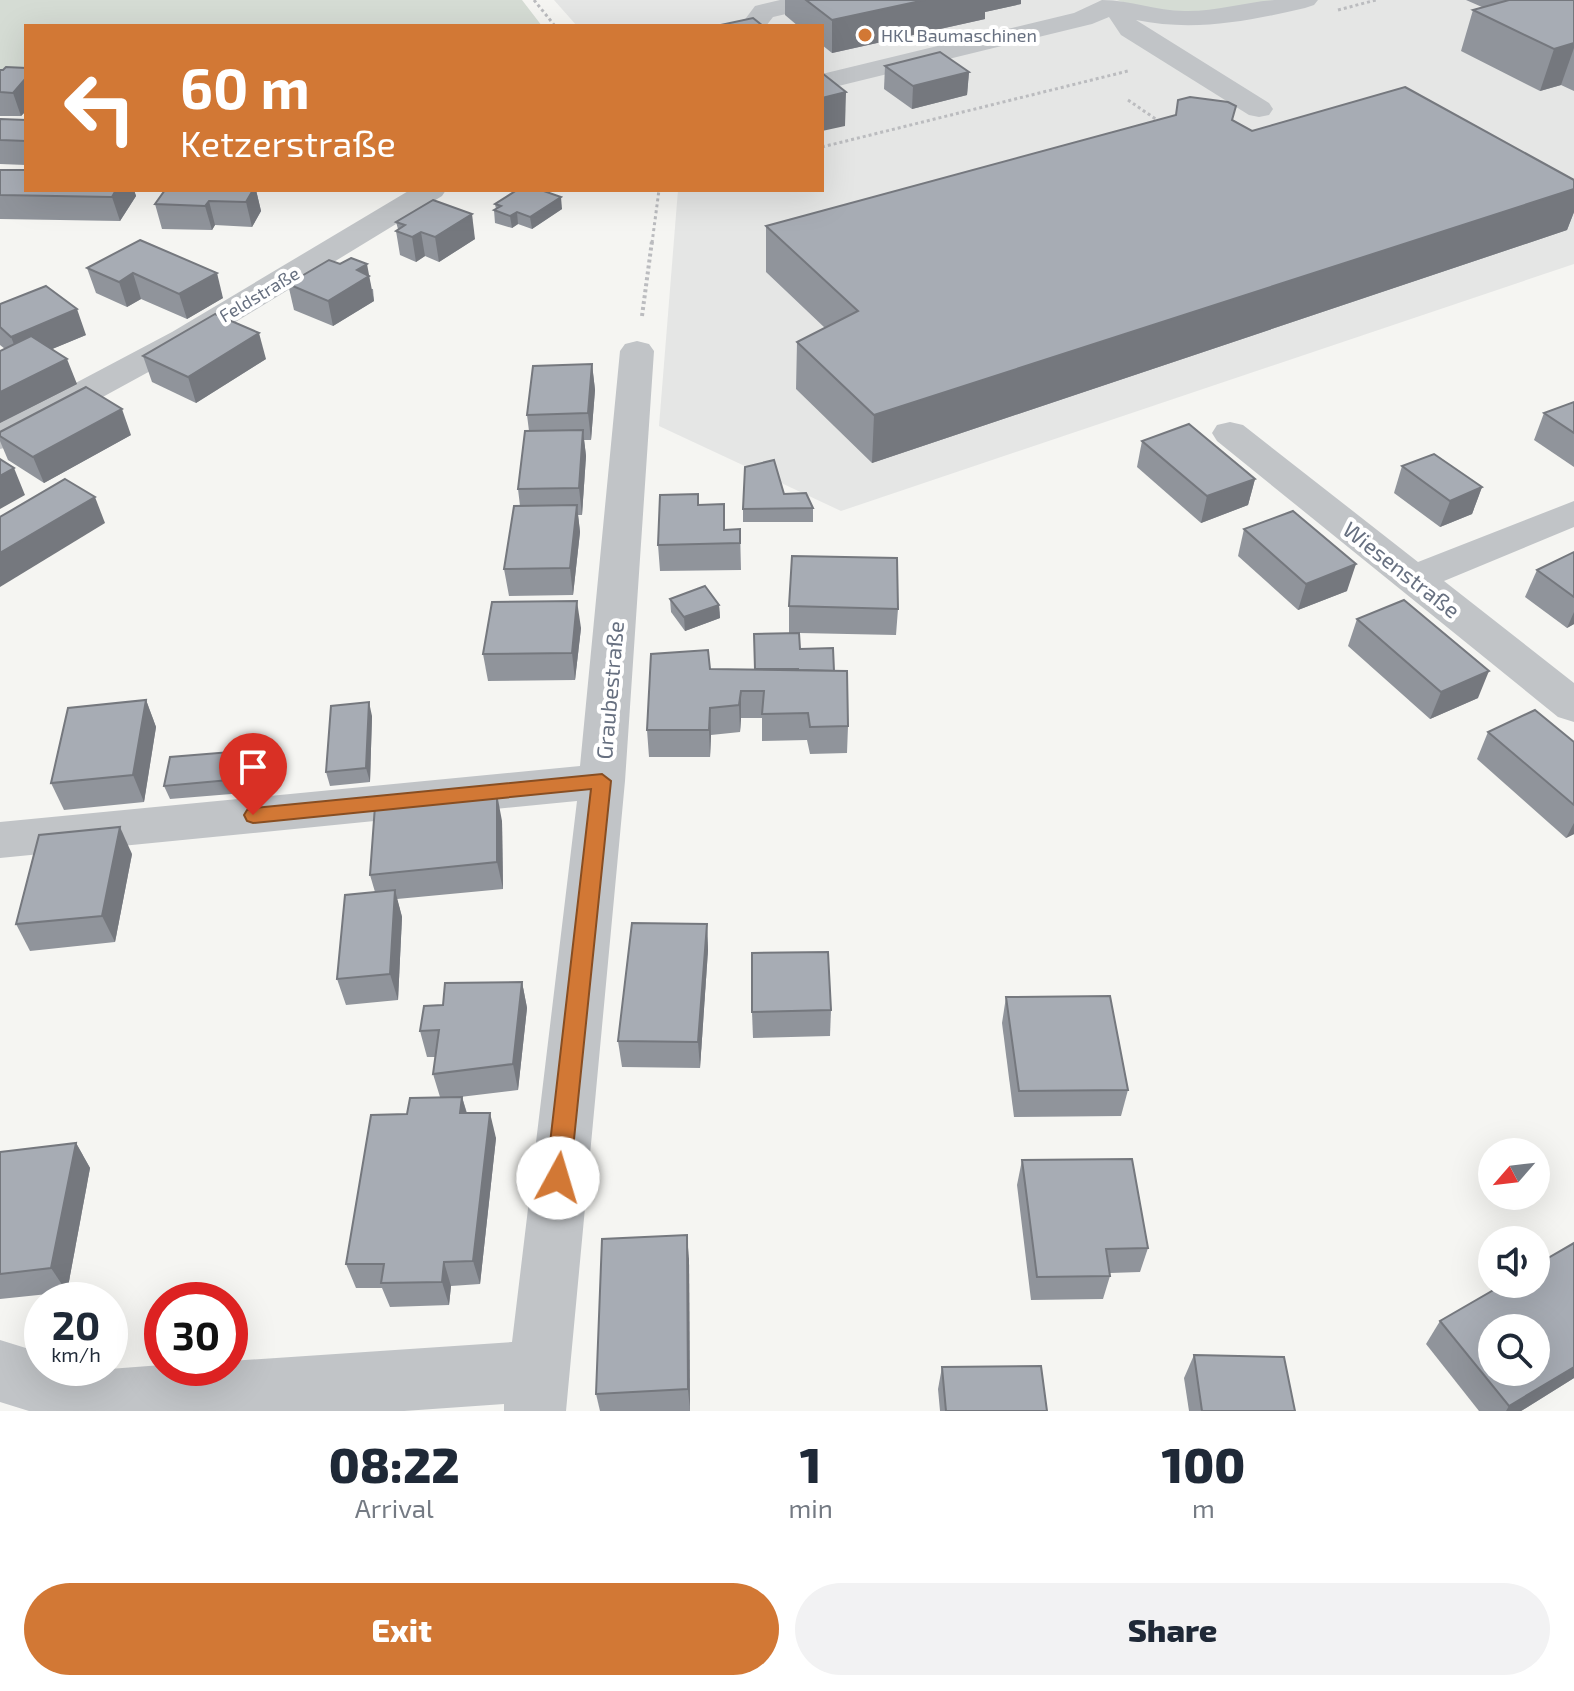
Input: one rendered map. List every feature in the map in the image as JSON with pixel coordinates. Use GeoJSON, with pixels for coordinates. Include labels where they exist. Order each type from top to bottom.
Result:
{"type":"FeatureCollection","features":[{"type":"Feature","properties":{"kind":"street"},"geometry":{"type":"LineString","coordinates":[[754,24],[764,11],[816,0]]}},
{"type":"Feature","properties":{"kind":"street"},"geometry":{"type":"LineString","coordinates":[[824,82],[1083,19],[1108,3],[1157,18],[1208,21],[1305,0]]}},
{"type":"Feature","properties":{"kind":"street"},"geometry":{"type":"LineString","coordinates":[[1108,3],[1130,30],[1259,109]]}},
{"type":"Feature","properties":{"kind":"street","name":"Feldstraße"},"geometry":{"type":"LineString","coordinates":[[0,438],[184,339],[428,192]]}},
{"type":"Feature","properties":{"kind":"street","name":"Graubestraße"},"geometry":{"type":"LineString","coordinates":[[536,1391],[602,781],[637,351]]}},
{"type":"Feature","properties":{"kind":"street","name":"Wiesenstraße"},"geometry":{"type":"LineString","coordinates":[[1230,433],[1574,706]]}},
{"type":"Feature","properties":{"kind":"street"},"geometry":{"type":"LineString","coordinates":[[1415,578],[1574,513]]}},
{"type":"Feature","properties":{"kind":"street"},"geometry":{"type":"LineString","coordinates":[[0,840],[602,781]]}},
{"type":"Feature","properties":{"kind":"street"},"geometry":{"type":"LineString","coordinates":[[0,1371],[96,1401],[536,1391]]}},
{"type":"Feature","properties":{"kind":"path"},"geometry":{"type":"LineString","coordinates":[[534,0],[553,24]]}},
{"type":"Feature","properties":{"kind":"path"},"geometry":{"type":"LineString","coordinates":[[824,147],[1176,59]]}},
{"type":"Feature","properties":{"kind":"path"},"geometry":{"type":"LineString","coordinates":[[1128,100],[1164,124]]}},
{"type":"Feature","properties":{"kind":"path"},"geometry":{"type":"LineString","coordinates":[[637,351],[659,192]]}},
{"type":"Feature","properties":{"kind":"shaded area"},"geometry":{"type":"Polygon","coordinates":[[[0,0],[522,0],[540,24],[24,24],[24,81],[0,87],[0,0]]]}},
{"type":"Feature","properties":{"kind":"shaded area"},"geometry":{"type":"Polygon","coordinates":[[[554,0],[1574,0],[1574,264],[841,511],[659,426],[678,192],[824,192],[824,24],[575,24],[554,0]]]}},
{"type":"Feature","properties":{"kind":"shaded area"},"geometry":{"type":"Polygon","coordinates":[[[1117,0],[1274,0],[1215,11],[1176,12],[1117,0]]]}},
{"type":"Feature","properties":{"kind":"building"},"geometry":{"type":"Polygon","coordinates":[[[806,0],[925,0],[832,20],[806,0]]]}},
{"type":"Feature","properties":{"kind":"building"},"geometry":{"type":"Polygon","coordinates":[[[1509,0],[1574,0],[1574,43],[1554,49],[1473,10],[1509,0]]]}},
{"type":"Feature","properties":{"kind":"building"},"geometry":{"type":"Polygon","coordinates":[[[753,18],[760,24],[725,24],[753,18]]]}},
{"type":"Feature","properties":{"kind":"building"},"geometry":{"type":"Polygon","coordinates":[[[940,52],[969,72],[913,86],[885,66],[940,52]]]}},
{"type":"Feature","properties":{"kind":"building"},"geometry":{"type":"Polygon","coordinates":[[[6,67],[24,68],[24,80],[13,93],[0,92],[0,70],[6,67]]]}},
{"type":"Feature","properties":{"kind":"building"},"geometry":{"type":"Polygon","coordinates":[[[824,75],[846,92],[824,98],[824,75]]]}},
{"type":"Feature","properties":{"kind":"building"},"geometry":{"type":"Polygon","coordinates":[[[1405,87],[1574,180],[1574,189],[874,415],[797,342],[858,311],[766,226],[1176,115],[1178,100],[1190,97],[1236,106],[1232,120],[1252,131],[1405,87]]]}},
{"type":"Feature","properties":{"kind":"building"},"geometry":{"type":"Polygon","coordinates":[[[0,119],[24,120],[24,141],[0,140],[0,119]]]}},
{"type":"Feature","properties":{"kind":"building"},"geometry":{"type":"Polygon","coordinates":[[[0,170],[24,170],[24,192],[115,192],[112,197],[0,195],[0,170]]]}},
{"type":"Feature","properties":{"kind":"building"},"geometry":{"type":"Polygon","coordinates":[[[164,192],[252,192],[246,202],[209,201],[205,206],[155,204],[164,192]]]}},
{"type":"Feature","properties":{"kind":"building"},"geometry":{"type":"Polygon","coordinates":[[[514,192],[547,192],[561,197],[530,217],[517,212],[510,216],[494,210],[501,206],[495,204],[514,192]]]}},
{"type":"Feature","properties":{"kind":"building"},"geometry":{"type":"Polygon","coordinates":[[[433,200],[472,214],[435,237],[421,232],[412,237],[396,231],[405,225],[396,222],[433,200]]]}},
{"type":"Feature","properties":{"kind":"building"},"geometry":{"type":"Polygon","coordinates":[[[140,240],[217,273],[179,294],[133,273],[119,282],[87,268],[140,240]]]}},
{"type":"Feature","properties":{"kind":"building"},"geometry":{"type":"Polygon","coordinates":[[[351,258],[367,264],[357,270],[369,276],[328,301],[288,284],[329,260],[340,264],[351,258]]]}},
{"type":"Feature","properties":{"kind":"building"},"geometry":{"type":"Polygon","coordinates":[[[46,286],[77,309],[11,337],[0,327],[0,304],[46,286]]]}},
{"type":"Feature","properties":{"kind":"building"},"geometry":{"type":"Polygon","coordinates":[[[215,314],[259,333],[188,377],[143,356],[215,314]]]}},
{"type":"Feature","properties":{"kind":"building"},"geometry":{"type":"Polygon","coordinates":[[[31,336],[67,359],[0,392],[0,351],[31,336]]]}},
{"type":"Feature","properties":{"kind":"building"},"geometry":{"type":"Polygon","coordinates":[[[592,364],[588,413],[527,415],[533,366],[592,364]]]}},
{"type":"Feature","properties":{"kind":"building"},"geometry":{"type":"Polygon","coordinates":[[[86,387],[122,409],[33,457],[0,436],[0,432],[86,387]]]}},
{"type":"Feature","properties":{"kind":"building"},"geometry":{"type":"Polygon","coordinates":[[[1574,402],[1574,433],[1544,413],[1574,402]]]}},
{"type":"Feature","properties":{"kind":"building"},"geometry":{"type":"Polygon","coordinates":[[[1189,424],[1255,479],[1207,496],[1142,441],[1189,424]]]}},
{"type":"Feature","properties":{"kind":"building"},"geometry":{"type":"Polygon","coordinates":[[[583,430],[579,488],[518,489],[525,431],[583,430]]]}},
{"type":"Feature","properties":{"kind":"building"},"geometry":{"type":"Polygon","coordinates":[[[1434,454],[1482,487],[1450,501],[1402,466],[1434,454]]]}},
{"type":"Feature","properties":{"kind":"building"},"geometry":{"type":"Polygon","coordinates":[[[0,459],[14,468],[0,476],[0,459]]]}},
{"type":"Feature","properties":{"kind":"building"},"geometry":{"type":"Polygon","coordinates":[[[774,460],[784,494],[806,493],[813,508],[743,509],[745,467],[774,460]]]}},
{"type":"Feature","properties":{"kind":"building"},"geometry":{"type":"Polygon","coordinates":[[[65,479],[95,497],[0,553],[0,517],[65,479]]]}},
{"type":"Feature","properties":{"kind":"building"},"geometry":{"type":"Polygon","coordinates":[[[698,494],[698,505],[724,504],[724,530],[740,529],[740,543],[658,545],[660,495],[698,494]]]}},
{"type":"Feature","properties":{"kind":"building"},"geometry":{"type":"Polygon","coordinates":[[[577,505],[570,568],[504,569],[514,506],[577,505]]]}},
{"type":"Feature","properties":{"kind":"building"},"geometry":{"type":"Polygon","coordinates":[[[1293,511],[1356,564],[1306,584],[1244,529],[1293,511]]]}},
{"type":"Feature","properties":{"kind":"building"},"geometry":{"type":"Polygon","coordinates":[[[1574,552],[1574,597],[1537,570],[1574,552]]]}},
{"type":"Feature","properties":{"kind":"building"},"geometry":{"type":"Polygon","coordinates":[[[792,556],[897,558],[898,609],[789,606],[792,556]]]}},
{"type":"Feature","properties":{"kind":"building"},"geometry":{"type":"Polygon","coordinates":[[[705,586],[719,605],[684,617],[670,599],[705,586]]]}},
{"type":"Feature","properties":{"kind":"building"},"geometry":{"type":"Polygon","coordinates":[[[1404,600],[1489,671],[1441,692],[1357,619],[1404,600]]]}},
{"type":"Feature","properties":{"kind":"building"},"geometry":{"type":"Polygon","coordinates":[[[577,601],[572,653],[483,654],[492,602],[577,601]]]}},
{"type":"Feature","properties":{"kind":"building"},"geometry":{"type":"Polygon","coordinates":[[[799,633],[800,649],[833,648],[834,671],[755,669],[754,634],[799,633]]]}},
{"type":"Feature","properties":{"kind":"building"},"geometry":{"type":"Polygon","coordinates":[[[708,650],[710,669],[847,671],[848,726],[810,727],[808,713],[762,714],[764,691],[741,691],[739,705],[710,708],[709,730],[647,730],[651,654],[708,650]]]}},
{"type":"Feature","properties":{"kind":"building"},"geometry":{"type":"Polygon","coordinates":[[[146,700],[133,775],[51,783],[68,708],[146,700]]]}},
{"type":"Feature","properties":{"kind":"building"},"geometry":{"type":"Polygon","coordinates":[[[369,702],[366,768],[326,772],[331,706],[369,702]]]}},
{"type":"Feature","properties":{"kind":"building"},"geometry":{"type":"Polygon","coordinates":[[[1535,710],[1574,742],[1574,805],[1488,732],[1535,710]]]}},
{"type":"Feature","properties":{"kind":"building"},"geometry":{"type":"Polygon","coordinates":[[[255,750],[251,778],[164,786],[170,757],[255,750]]]}},
{"type":"Feature","properties":{"kind":"building"},"geometry":{"type":"Polygon","coordinates":[[[497,794],[497,862],[370,875],[375,806],[497,794]]]}},
{"type":"Feature","properties":{"kind":"building"},"geometry":{"type":"Polygon","coordinates":[[[120,827],[102,916],[16,924],[39,835],[120,827]]]}},
{"type":"Feature","properties":{"kind":"building"},"geometry":{"type":"Polygon","coordinates":[[[395,890],[390,974],[337,979],[345,895],[395,890]]]}},
{"type":"Feature","properties":{"kind":"building"},"geometry":{"type":"Polygon","coordinates":[[[632,923],[707,924],[698,1042],[618,1041],[632,923]]]}},
{"type":"Feature","properties":{"kind":"building"},"geometry":{"type":"Polygon","coordinates":[[[828,952],[831,1010],[752,1012],[752,953],[828,952]]]}},
{"type":"Feature","properties":{"kind":"building"},"geometry":{"type":"Polygon","coordinates":[[[522,982],[513,1064],[433,1074],[439,1030],[420,1031],[424,1006],[443,1005],[445,983],[522,982]]]}},
{"type":"Feature","properties":{"kind":"building"},"geometry":{"type":"Polygon","coordinates":[[[1110,996],[1128,1090],[1019,1091],[1006,997],[1110,996]]]}},
{"type":"Feature","properties":{"kind":"building"},"geometry":{"type":"Polygon","coordinates":[[[462,1097],[460,1113],[490,1113],[473,1261],[444,1262],[442,1282],[381,1283],[384,1264],[346,1264],[371,1115],[407,1114],[410,1098],[462,1097]]]}},
{"type":"Feature","properties":{"kind":"building"},"geometry":{"type":"Polygon","coordinates":[[[76,1143],[51,1268],[0,1274],[0,1152],[76,1143]]]}},
{"type":"Feature","properties":{"kind":"building"},"geometry":{"type":"Polygon","coordinates":[[[1132,1159],[1148,1248],[1106,1249],[1110,1276],[1037,1277],[1022,1160],[1132,1159]]]}},
{"type":"Feature","properties":{"kind":"building"},"geometry":{"type":"Polygon","coordinates":[[[687,1235],[688,1389],[596,1394],[602,1239],[687,1235]]]}},
{"type":"Feature","properties":{"kind":"building"},"geometry":{"type":"Polygon","coordinates":[[[1574,1243],[1574,1367],[1550,1381],[1550,1314],[1478,1314],[1478,1368],[1440,1321],[1480,1298],[1550,1298],[1550,1257],[1574,1243]]]}},
{"type":"Feature","properties":{"kind":"building"},"geometry":{"type":"Polygon","coordinates":[[[1194,1355],[1284,1357],[1295,1411],[1202,1411],[1194,1355]]]}},
{"type":"Feature","properties":{"kind":"building"},"geometry":{"type":"Polygon","coordinates":[[[1041,1366],[1047,1411],[946,1411],[942,1367],[1041,1366]]]}},
{"type":"Feature","properties":{"kind":"building"},"geometry":{"type":"Polygon","coordinates":[[[1493,1386],[1542,1386],[1509,1406],[1493,1386]]]}},
{"type":"Feature","properties":{"kind":"place","name":"HKL Baumaschinen"},"geometry":{"type":"Point","coordinates":[865,35]}},
{"type":"Feature","properties":{"kind":"route"},"geometry":{"type":"LineString","coordinates":[[253,815],[602,781],[558,1178]]}}]}
